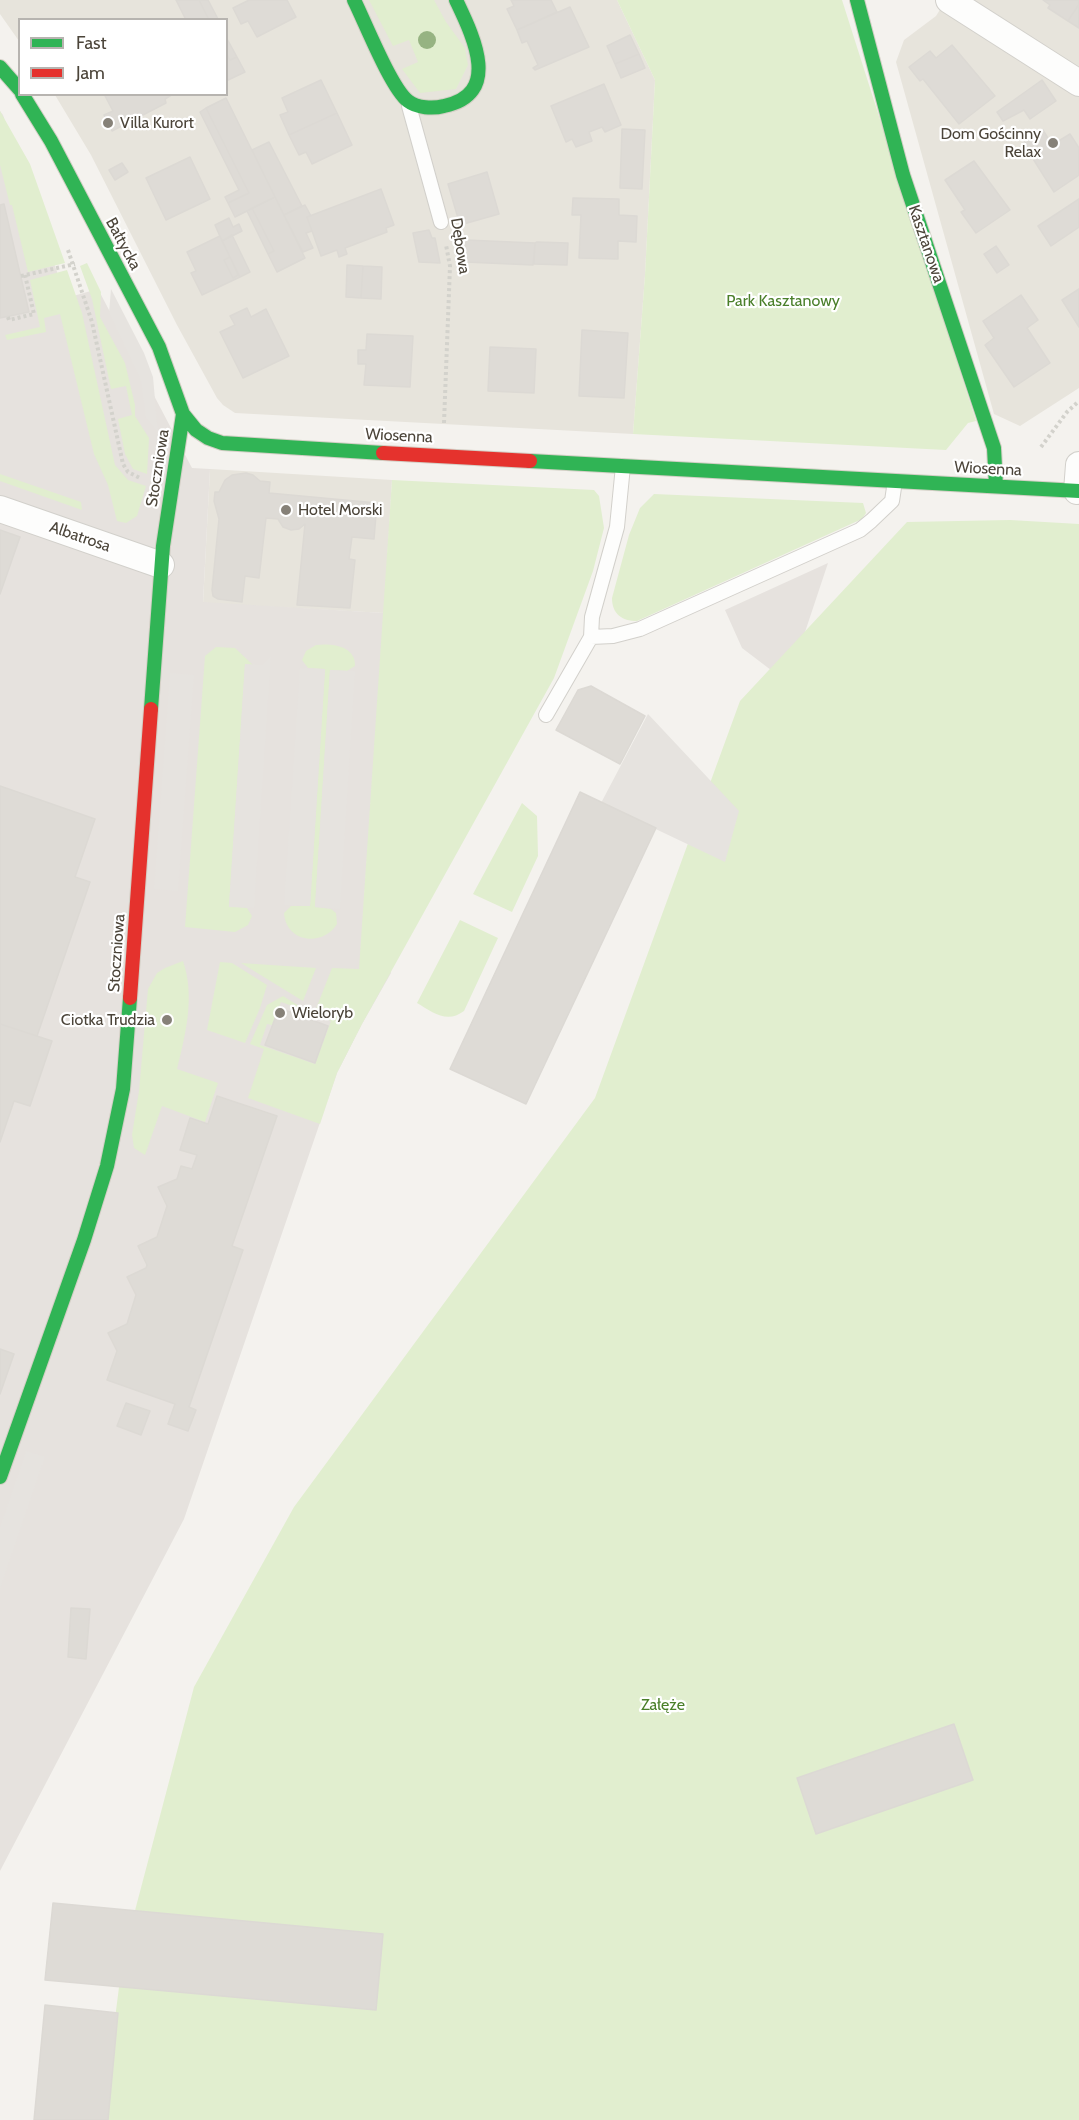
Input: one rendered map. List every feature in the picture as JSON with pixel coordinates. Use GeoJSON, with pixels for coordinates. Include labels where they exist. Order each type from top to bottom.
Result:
{"type":"FeatureCollection","features":[{"type":"Feature","properties":{"kind":"street","name":"Dębowa"},"geometry":{"type":"LineString","coordinates":[[354,0],[394,81],[408,101]]}},
{"type":"Feature","properties":{"kind":"street"},"geometry":{"type":"LineString","coordinates":[[408,101],[423,106],[442,107],[460,101],[474,87],[481,66],[478,46],[456,0]]}},
{"type":"Feature","properties":{"kind":"street","name":"Kasztanowa"},"geometry":{"type":"LineString","coordinates":[[857,0],[903,175],[993,448],[996,461],[996,486]]}},
{"type":"Feature","properties":{"kind":"street"},"geometry":{"type":"LineString","coordinates":[[949,0],[1079,83]]}},
{"type":"Feature","properties":{"kind":"street"},"geometry":{"type":"LineString","coordinates":[[0,67],[18,88]]}},
{"type":"Feature","properties":{"kind":"street","name":"Bałtycka"},"geometry":{"type":"LineString","coordinates":[[23,96],[51,141],[159,347],[183,414]]}},
{"type":"Feature","properties":{"kind":"street","name":"Wiosenna"},"geometry":{"type":"LineString","coordinates":[[183,414],[196,430],[222,443],[1078,491]]}},
{"type":"Feature","properties":{"kind":"street","name":"Stoczniowa"},"geometry":{"type":"LineString","coordinates":[[0,1477],[108,1166],[121,1099],[136,929],[161,565],[183,414]]}},
{"type":"Feature","properties":{"kind":"street"},"geometry":{"type":"LineString","coordinates":[[1078,491],[1079,465]]}},
{"type":"Feature","properties":{"kind":"street","name":"Albatrosa"},"geometry":{"type":"LineString","coordinates":[[0,509],[161,565]]}},
{"type":"Feature","properties":{"kind":"lane","name":"Dębowa"},"geometry":{"type":"LineString","coordinates":[[408,101],[441,222]]}},
{"type":"Feature","properties":{"kind":"lane"},"geometry":{"type":"LineString","coordinates":[[546,715],[591,637],[592,616],[617,527],[624,465]]}},
{"type":"Feature","properties":{"kind":"lane"},"geometry":{"type":"LineString","coordinates":[[591,637],[613,636],[639,629],[860,530],[892,501],[895,481]]}},
{"type":"Feature","properties":{"kind":"path","name":"Dębowa"},"geometry":{"type":"LineString","coordinates":[[441,222],[450,266],[444,424]]}},
{"type":"Feature","properties":{"kind":"path"},"geometry":{"type":"LineString","coordinates":[[8,317],[9,320],[34,314],[23,276],[79,263]]}},
{"type":"Feature","properties":{"kind":"path"},"geometry":{"type":"LineString","coordinates":[[1041,447],[1067,412],[1079,401]]}},
{"type":"Feature","properties":{"kind":"shaded area"},"geometry":{"type":"Polygon","coordinates":[[[0,0],[617,0],[655,80],[645,275],[633,434],[235,413],[217,398],[177,325],[91,155],[56,96],[228,96],[228,18],[18,18],[18,40],[0,14],[0,0]]]}},
{"type":"Feature","properties":{"kind":"shaded area"},"geometry":{"type":"Polygon","coordinates":[[[946,0],[1079,0],[1079,388],[1020,426],[994,414],[896,62],[904,40],[936,16],[946,0]]]}},
{"type":"Feature","properties":{"kind":"shaded area"},"geometry":{"type":"Polygon","coordinates":[[[0,111],[66,298],[98,289],[192,468],[210,469],[203,602],[384,613],[364,903],[391,973],[337,1073],[184,1519],[0,1871],[0,111]]]}},
{"type":"Feature","properties":{"kind":"shaded area"},"geometry":{"type":"Polygon","coordinates":[[[111,289],[144,353],[153,377],[158,433],[146,418],[141,381],[109,313],[111,289]]]}},
{"type":"Feature","properties":{"kind":"shaded area"},"geometry":{"type":"Polygon","coordinates":[[[210,469],[392,480],[384,613],[203,603],[210,469]]]}},
{"type":"Feature","properties":{"kind":"shaded area"},"geometry":{"type":"Polygon","coordinates":[[[828,563],[788,683],[742,648],[725,610],[828,563]]]}},
{"type":"Feature","properties":{"kind":"shaded area"},"geometry":{"type":"Polygon","coordinates":[[[271,656],[254,908],[229,907],[245,664],[262,665],[271,656]]]}},
{"type":"Feature","properties":{"kind":"shaded area"},"geometry":{"type":"Polygon","coordinates":[[[300,668],[325,669],[310,906],[284,905],[300,668]]]}},
{"type":"Feature","properties":{"kind":"shaded area"},"geometry":{"type":"Polygon","coordinates":[[[330,670],[355,671],[340,909],[315,907],[330,670]]]}},
{"type":"Feature","properties":{"kind":"shaded area"},"geometry":{"type":"Polygon","coordinates":[[[170,673],[194,675],[178,891],[154,889],[170,673]]]}},
{"type":"Feature","properties":{"kind":"shaded area"},"geometry":{"type":"Polygon","coordinates":[[[648,714],[739,811],[725,862],[601,803],[648,714]]]}},
{"type":"Feature","properties":{"kind":"shaded area"},"geometry":{"type":"Polygon","coordinates":[[[26,1451],[45,1457],[0,1589],[0,1527],[26,1451]]]}},
{"type":"Feature","properties":{"kind":"green space"},"geometry":{"type":"Polygon","coordinates":[[[369,0],[434,0],[446,22],[465,48],[468,65],[456,89],[420,93],[402,69],[418,62],[409,40],[393,46],[369,0]]]}},
{"type":"Feature","properties":{"kind":"green space","name":"Park Kasztanowy"},"geometry":{"type":"Polygon","coordinates":[[[617,0],[842,0],[976,421],[968,423],[946,450],[633,434],[645,275],[655,80],[617,0]]]}},
{"type":"Feature","properties":{"kind":"green space"},"geometry":{"type":"Polygon","coordinates":[[[0,111],[30,164],[65,263],[28,272],[0,165],[0,111]]]}},
{"type":"Feature","properties":{"kind":"green space"},"geometry":{"type":"Polygon","coordinates":[[[87,263],[101,292],[100,317],[125,363],[135,405],[135,416],[149,438],[147,474],[133,469],[125,454],[118,419],[132,415],[126,386],[111,389],[92,299],[80,266],[87,263]]]}},
{"type":"Feature","properties":{"kind":"green space"},"geometry":{"type":"Polygon","coordinates":[[[67,270],[82,313],[115,465],[128,480],[146,486],[137,516],[126,523],[117,521],[108,485],[94,454],[60,314],[44,318],[46,332],[7,340],[5,335],[40,327],[30,280],[67,270]]]}},
{"type":"Feature","properties":{"kind":"green space"},"geometry":{"type":"Polygon","coordinates":[[[0,474],[81,502],[82,510],[0,481],[0,474]]]}},
{"type":"Feature","properties":{"kind":"green space"},"geometry":{"type":"Polygon","coordinates":[[[392,480],[594,490],[599,496],[604,528],[593,571],[554,678],[362,1024],[337,1073],[320,1124],[248,1098],[264,1049],[250,1044],[267,1005],[283,996],[299,1006],[298,1008],[281,1002],[272,1025],[267,1024],[260,1045],[315,1064],[331,1021],[314,1014],[332,968],[359,969],[392,480]]]}},
{"type":"Feature","properties":{"kind":"green space"},"geometry":{"type":"Polygon","coordinates":[[[654,494],[863,503],[866,513],[862,519],[637,621],[632,621],[619,616],[612,604],[612,598],[629,535],[640,508],[654,494]]]}},
{"type":"Feature","properties":{"kind":"green space","name":"Załęże"},"geometry":{"type":"Polygon","coordinates":[[[1010,520],[1079,524],[1079,2120],[102,2120],[123,1956],[194,1687],[294,1507],[595,1098],[740,701],[907,522],[1010,520]]]}},
{"type":"Feature","properties":{"kind":"green space"},"geometry":{"type":"Polygon","coordinates":[[[316,645],[342,647],[352,654],[355,666],[347,671],[330,670],[315,907],[331,909],[336,913],[337,924],[331,931],[315,939],[298,936],[291,931],[284,913],[291,906],[310,906],[325,669],[308,668],[302,660],[306,651],[316,645]]]}},
{"type":"Feature","properties":{"kind":"green space"},"geometry":{"type":"Polygon","coordinates":[[[216,647],[235,648],[253,665],[245,664],[229,906],[247,908],[252,916],[248,925],[235,932],[185,927],[205,656],[216,647]]]}},
{"type":"Feature","properties":{"kind":"green space"},"geometry":{"type":"Polygon","coordinates":[[[522,803],[537,816],[538,856],[512,912],[473,894],[522,803]]]}},
{"type":"Feature","properties":{"kind":"green space"},"geometry":{"type":"Polygon","coordinates":[[[460,920],[498,938],[464,1011],[458,1015],[446,1017],[417,1003],[460,920]]]}},
{"type":"Feature","properties":{"kind":"green space"},"geometry":{"type":"Polygon","coordinates":[[[183,961],[187,974],[189,1001],[177,1069],[218,1083],[205,1122],[162,1106],[145,1155],[134,1148],[132,1135],[139,1091],[148,989],[157,973],[183,961]]]}},
{"type":"Feature","properties":{"kind":"green space"},"geometry":{"type":"Polygon","coordinates":[[[220,962],[232,963],[267,985],[245,1043],[207,1030],[220,962]]]}},
{"type":"Feature","properties":{"kind":"green space"},"geometry":{"type":"Polygon","coordinates":[[[241,963],[316,968],[303,1001],[241,963]]]}},
{"type":"Feature","properties":{"kind":"building"},"geometry":{"type":"Polygon","coordinates":[[[176,0],[199,0],[208,18],[185,18],[176,0]]]}},
{"type":"Feature","properties":{"kind":"building"},"geometry":{"type":"Polygon","coordinates":[[[199,0],[208,0],[217,18],[208,18],[199,0]]]}},
{"type":"Feature","properties":{"kind":"building"},"geometry":{"type":"Polygon","coordinates":[[[249,0],[287,0],[296,17],[257,37],[248,21],[241,24],[233,8],[249,0]]]}},
{"type":"Feature","properties":{"kind":"building"},"geometry":{"type":"Polygon","coordinates":[[[511,0],[551,0],[557,12],[517,30],[507,9],[514,6],[511,0]]]}},
{"type":"Feature","properties":{"kind":"building"},"geometry":{"type":"Polygon","coordinates":[[[1043,0],[1079,0],[1079,4],[1068,21],[1048,8],[1050,5],[1043,0]]]}},
{"type":"Feature","properties":{"kind":"building"},"geometry":{"type":"Polygon","coordinates":[[[1079,4],[1079,28],[1068,21],[1079,4]]]}},
{"type":"Feature","properties":{"kind":"building"},"geometry":{"type":"Polygon","coordinates":[[[570,7],[589,47],[535,70],[533,68],[538,65],[527,41],[522,43],[517,30],[570,7]]]}},
{"type":"Feature","properties":{"kind":"building"},"geometry":{"type":"Polygon","coordinates":[[[630,35],[639,54],[615,64],[607,46],[630,35]]]}},
{"type":"Feature","properties":{"kind":"building"},"geometry":{"type":"Polygon","coordinates":[[[228,41],[237,57],[230,60],[228,56],[228,41]]]}},
{"type":"Feature","properties":{"kind":"building"},"geometry":{"type":"Polygon","coordinates":[[[952,45],[995,96],[959,124],[923,79],[920,81],[909,67],[930,51],[936,58],[952,45]]]}},
{"type":"Feature","properties":{"kind":"building"},"geometry":{"type":"Polygon","coordinates":[[[639,54],[645,68],[621,78],[615,64],[639,54]]]}},
{"type":"Feature","properties":{"kind":"building"},"geometry":{"type":"Polygon","coordinates":[[[228,56],[230,60],[237,57],[245,72],[228,80],[228,56]]]}},
{"type":"Feature","properties":{"kind":"building"},"geometry":{"type":"Polygon","coordinates":[[[321,80],[337,113],[289,135],[280,115],[288,112],[282,98],[321,80]]]}},
{"type":"Feature","properties":{"kind":"building"},"geometry":{"type":"Polygon","coordinates":[[[1042,80],[1056,101],[1030,119],[1024,110],[1003,121],[997,112],[1042,80]]]}},
{"type":"Feature","properties":{"kind":"building"},"geometry":{"type":"Polygon","coordinates":[[[604,84],[621,125],[605,132],[602,127],[589,132],[592,141],[576,147],[572,139],[566,142],[551,106],[604,84]]]}},
{"type":"Feature","properties":{"kind":"building"},"geometry":{"type":"Polygon","coordinates":[[[105,96],[170,96],[165,99],[166,103],[112,131],[104,115],[113,111],[105,96]]]}},
{"type":"Feature","properties":{"kind":"building"},"geometry":{"type":"Polygon","coordinates":[[[226,98],[275,197],[235,217],[228,203],[249,193],[206,108],[226,98]]]}},
{"type":"Feature","properties":{"kind":"building"},"geometry":{"type":"Polygon","coordinates":[[[206,108],[249,193],[228,203],[225,197],[239,190],[200,112],[206,108]]]}},
{"type":"Feature","properties":{"kind":"building"},"geometry":{"type":"Polygon","coordinates":[[[337,113],[352,145],[312,164],[306,152],[299,155],[289,135],[337,113]]]}},
{"type":"Feature","properties":{"kind":"building"},"geometry":{"type":"Polygon","coordinates":[[[622,129],[645,130],[642,189],[620,188],[622,129]]]}},
{"type":"Feature","properties":{"kind":"building"},"geometry":{"type":"Polygon","coordinates":[[[1043,130],[1052,145],[1070,134],[1079,148],[1079,175],[1054,192],[1023,143],[1043,130]]]}},
{"type":"Feature","properties":{"kind":"building"},"geometry":{"type":"Polygon","coordinates":[[[269,142],[302,206],[284,215],[252,150],[269,142]]]}},
{"type":"Feature","properties":{"kind":"building"},"geometry":{"type":"Polygon","coordinates":[[[190,157],[210,199],[166,220],[146,178],[190,157]]]}},
{"type":"Feature","properties":{"kind":"building"},"geometry":{"type":"Polygon","coordinates":[[[974,161],[1010,210],[976,233],[961,212],[965,210],[945,180],[974,161]]]}},
{"type":"Feature","properties":{"kind":"building"},"geometry":{"type":"Polygon","coordinates":[[[122,163],[128,172],[115,180],[109,170],[122,163]]]}},
{"type":"Feature","properties":{"kind":"building"},"geometry":{"type":"Polygon","coordinates":[[[487,172],[499,214],[460,225],[448,184],[487,172]]]}},
{"type":"Feature","properties":{"kind":"building"},"geometry":{"type":"Polygon","coordinates":[[[381,189],[394,225],[386,228],[387,232],[345,248],[347,254],[339,257],[337,250],[321,256],[307,217],[381,189]]]}},
{"type":"Feature","properties":{"kind":"building"},"geometry":{"type":"Polygon","coordinates":[[[275,197],[305,258],[277,272],[268,254],[274,251],[252,208],[275,197]]]}},
{"type":"Feature","properties":{"kind":"building"},"geometry":{"type":"Polygon","coordinates":[[[573,198],[619,199],[619,215],[637,216],[636,242],[618,241],[618,259],[579,258],[581,215],[572,215],[573,198]]]}},
{"type":"Feature","properties":{"kind":"building"},"geometry":{"type":"Polygon","coordinates":[[[1079,199],[1079,227],[1051,246],[1038,226],[1079,199]]]}},
{"type":"Feature","properties":{"kind":"building"},"geometry":{"type":"Polygon","coordinates":[[[4,204],[29,312],[0,318],[0,205],[4,204]]]}},
{"type":"Feature","properties":{"kind":"building"},"geometry":{"type":"Polygon","coordinates":[[[305,205],[311,216],[307,217],[312,231],[306,233],[313,248],[303,252],[284,215],[305,205]]]}},
{"type":"Feature","properties":{"kind":"building"},"geometry":{"type":"Polygon","coordinates":[[[252,208],[274,251],[268,254],[247,211],[252,208]]]}},
{"type":"Feature","properties":{"kind":"building"},"geometry":{"type":"Polygon","coordinates":[[[229,218],[233,227],[239,224],[242,231],[222,241],[215,225],[229,218]]]}},
{"type":"Feature","properties":{"kind":"building"},"geometry":{"type":"Polygon","coordinates":[[[429,230],[432,238],[435,238],[440,263],[419,262],[413,233],[429,230]]]}},
{"type":"Feature","properties":{"kind":"building"},"geometry":{"type":"Polygon","coordinates":[[[232,235],[250,272],[240,277],[222,241],[232,235]]]}},
{"type":"Feature","properties":{"kind":"building"},"geometry":{"type":"Polygon","coordinates":[[[220,236],[230,257],[224,260],[233,278],[238,275],[240,277],[202,295],[191,273],[196,271],[187,252],[220,236]]]}},
{"type":"Feature","properties":{"kind":"building"},"geometry":{"type":"Polygon","coordinates":[[[466,240],[535,243],[533,265],[465,262],[466,240]]]}},
{"type":"Feature","properties":{"kind":"building"},"geometry":{"type":"Polygon","coordinates":[[[535,243],[568,243],[567,265],[534,264],[535,243]]]}},
{"type":"Feature","properties":{"kind":"building"},"geometry":{"type":"Polygon","coordinates":[[[996,246],[1009,265],[997,273],[984,254],[996,246]]]}},
{"type":"Feature","properties":{"kind":"building"},"geometry":{"type":"Polygon","coordinates":[[[230,257],[238,275],[233,278],[224,260],[230,257]]]}},
{"type":"Feature","properties":{"kind":"building"},"geometry":{"type":"Polygon","coordinates":[[[347,265],[363,266],[361,298],[346,297],[347,265]]]}},
{"type":"Feature","properties":{"kind":"building"},"geometry":{"type":"Polygon","coordinates":[[[363,266],[382,267],[381,299],[361,298],[363,266]]]}},
{"type":"Feature","properties":{"kind":"building"},"geometry":{"type":"Polygon","coordinates":[[[1079,289],[1079,327],[1062,300],[1079,289]]]}},
{"type":"Feature","properties":{"kind":"building"},"geometry":{"type":"Polygon","coordinates":[[[1021,295],[1038,320],[1027,328],[1050,363],[1014,387],[985,345],[994,338],[983,321],[1021,295]]]}},
{"type":"Feature","properties":{"kind":"building"},"geometry":{"type":"Polygon","coordinates":[[[247,308],[251,317],[266,309],[289,356],[243,378],[220,332],[235,325],[230,316],[247,308]]]}},
{"type":"Feature","properties":{"kind":"building"},"geometry":{"type":"Polygon","coordinates":[[[582,330],[628,333],[624,398],[579,396],[582,330]]]}},
{"type":"Feature","properties":{"kind":"building"},"geometry":{"type":"Polygon","coordinates":[[[367,334],[413,336],[410,387],[364,385],[366,364],[358,364],[358,350],[366,350],[367,334]]]}},
{"type":"Feature","properties":{"kind":"building"},"geometry":{"type":"Polygon","coordinates":[[[490,347],[536,349],[534,393],[488,391],[490,347]]]}},
{"type":"Feature","properties":{"kind":"building"},"geometry":{"type":"Polygon","coordinates":[[[246,473],[260,481],[270,482],[269,493],[377,503],[374,539],[352,537],[349,559],[355,560],[350,608],[297,605],[305,524],[299,529],[291,530],[283,527],[278,519],[266,518],[259,578],[245,576],[242,602],[218,599],[213,596],[219,519],[214,501],[215,492],[219,492],[225,480],[232,475],[246,473]]]}},
{"type":"Feature","properties":{"kind":"building"},"geometry":{"type":"Polygon","coordinates":[[[0,530],[20,537],[0,594],[0,530]]]}},
{"type":"Feature","properties":{"kind":"building"},"geometry":{"type":"Polygon","coordinates":[[[591,686],[645,716],[620,764],[556,730],[578,690],[591,686]]]}},
{"type":"Feature","properties":{"kind":"building"},"geometry":{"type":"Polygon","coordinates":[[[0,786],[95,819],[75,877],[90,882],[37,1036],[0,1024],[0,786]]]}},
{"type":"Feature","properties":{"kind":"building"},"geometry":{"type":"Polygon","coordinates":[[[580,792],[656,828],[526,1104],[450,1069],[580,792]]]}},
{"type":"Feature","properties":{"kind":"building"},"geometry":{"type":"Polygon","coordinates":[[[279,1008],[328,1026],[315,1063],[265,1045],[279,1008]]]}},
{"type":"Feature","properties":{"kind":"building"},"geometry":{"type":"Polygon","coordinates":[[[0,1024],[52,1041],[30,1106],[14,1101],[0,1142],[0,1024]]]}},
{"type":"Feature","properties":{"kind":"building"},"geometry":{"type":"Polygon","coordinates":[[[217,1096],[277,1116],[232,1246],[243,1250],[189,1407],[196,1410],[188,1431],[168,1424],[175,1404],[107,1380],[117,1351],[108,1333],[127,1324],[136,1295],[127,1277],[146,1268],[147,1265],[138,1246],[157,1237],[167,1206],[158,1187],[177,1179],[181,1166],[192,1169],[197,1155],[180,1150],[190,1118],[208,1124],[217,1096]]]}},
{"type":"Feature","properties":{"kind":"building"},"geometry":{"type":"Polygon","coordinates":[[[0,1349],[14,1354],[0,1394],[0,1349]]]}},
{"type":"Feature","properties":{"kind":"building"},"geometry":{"type":"Polygon","coordinates":[[[126,1403],[150,1411],[141,1435],[117,1426],[126,1403]]]}},
{"type":"Feature","properties":{"kind":"building"},"geometry":{"type":"Polygon","coordinates":[[[71,1608],[90,1609],[86,1659],[68,1657],[71,1608]]]}},
{"type":"Feature","properties":{"kind":"building"},"geometry":{"type":"Polygon","coordinates":[[[954,1724],[973,1780],[816,1834],[797,1778],[954,1724]]]}},
{"type":"Feature","properties":{"kind":"building"},"geometry":{"type":"Polygon","coordinates":[[[53,1903],[383,1934],[376,2010],[45,1980],[53,1903]]]}},
{"type":"Feature","properties":{"kind":"building"},"geometry":{"type":"Polygon","coordinates":[[[45,2005],[118,2013],[108,2120],[34,2120],[45,2005]]]}},
{"type":"Feature","properties":{"kind":"traffic: fast"},"geometry":{"type":"LineString","coordinates":[[354,0],[386,69],[401,94],[412,103],[430,108],[444,106],[462,99],[473,89],[478,76],[475,45],[456,0]]}},
{"type":"Feature","properties":{"kind":"traffic: fast"},"geometry":{"type":"LineString","coordinates":[[857,0],[903,175],[994,448],[996,486]]}},
{"type":"Feature","properties":{"kind":"traffic: fast"},"geometry":{"type":"LineString","coordinates":[[0,67],[18,88]]}},
{"type":"Feature","properties":{"kind":"traffic: fast"},"geometry":{"type":"LineString","coordinates":[[23,96],[51,141],[159,347],[183,414],[196,430],[222,443],[383,453]]}},
{"type":"Feature","properties":{"kind":"traffic: fast"},"geometry":{"type":"LineString","coordinates":[[151,709],[163,546],[183,414]]}},
{"type":"Feature","properties":{"kind":"traffic: fast"},"geometry":{"type":"LineString","coordinates":[[530,461],[1079,491]]}},
{"type":"Feature","properties":{"kind":"traffic: fast"},"geometry":{"type":"LineString","coordinates":[[0,1477],[84,1240],[107,1166],[123,1089],[130,998]]}},
{"type":"Feature","properties":{"kind":"traffic: jam"},"geometry":{"type":"LineString","coordinates":[[383,453],[530,461]]}},
{"type":"Feature","properties":{"kind":"traffic: jam"},"geometry":{"type":"LineString","coordinates":[[130,998],[151,709]]}},
{"type":"Feature","properties":{"kind":"place","name":"Villa Kurort"},"geometry":{"type":"Point","coordinates":[108,123]}},
{"type":"Feature","properties":{"kind":"place","name":"Dom Gościnny Relax"},"geometry":{"type":"Point","coordinates":[1053,143]}},
{"type":"Feature","properties":{"kind":"place","name":"Hotel Morski"},"geometry":{"type":"Point","coordinates":[286,510]}},
{"type":"Feature","properties":{"kind":"place","name":"Wieloryb"},"geometry":{"type":"Point","coordinates":[280,1013]}},
{"type":"Feature","properties":{"kind":"place","name":"Ciotka Trudzia"},"geometry":{"type":"Point","coordinates":[167,1020]}}]}
